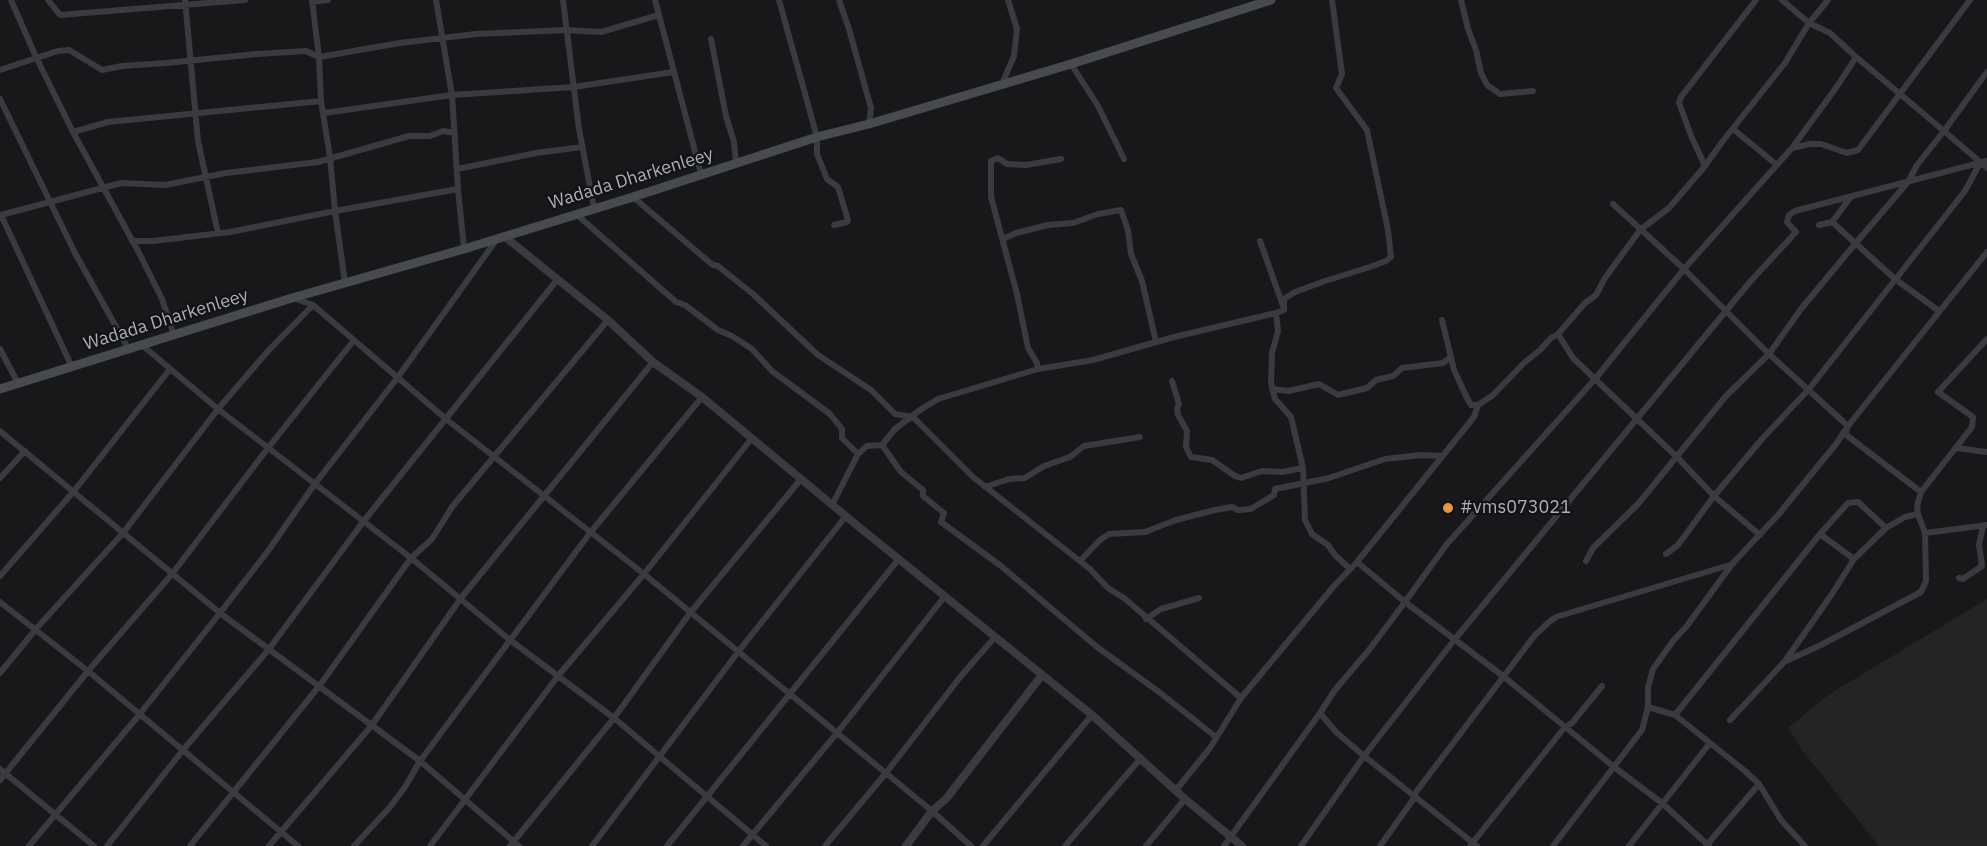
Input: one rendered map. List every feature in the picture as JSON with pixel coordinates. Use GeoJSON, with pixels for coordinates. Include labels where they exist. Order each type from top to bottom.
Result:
{"type":"FeatureCollection","features":[{"type":"Feature","properties":{"kind":"main road","name":"Wadada Dharkenleey"},"geometry":{"type":"LineString","coordinates":[[0,389],[292,298],[464,249],[633,197],[818,137],[1071,64],[1264,1]]}},
{"type":"Feature","properties":{"kind":"street"},"geometry":{"type":"LineString","coordinates":[[11,0],[73,132],[162,299],[174,336]]}},
{"type":"Feature","properties":{"kind":"street"},"geometry":{"type":"LineString","coordinates":[[48,0],[60,15],[185,3],[245,0]]}},
{"type":"Feature","properties":{"kind":"street"},"geometry":{"type":"LineString","coordinates":[[328,0],[312,1],[319,57],[321,101],[345,283]]}},
{"type":"Feature","properties":{"kind":"street"},"geometry":{"type":"LineString","coordinates":[[436,0],[452,95],[464,249]]}},
{"type":"Feature","properties":{"kind":"street"},"geometry":{"type":"LineString","coordinates":[[563,0],[582,147],[594,208]]}},
{"type":"Feature","properties":{"kind":"street"},"geometry":{"type":"LineString","coordinates":[[655,0],[701,174]]}},
{"type":"Feature","properties":{"kind":"street"},"geometry":{"type":"LineString","coordinates":[[779,0],[818,137],[817,154],[827,179],[838,188],[848,220],[834,225]]}},
{"type":"Feature","properties":{"kind":"street"},"geometry":{"type":"LineString","coordinates":[[839,0],[872,108],[868,124]]}},
{"type":"Feature","properties":{"kind":"street"},"geometry":{"type":"LineString","coordinates":[[1002,84],[1014,57],[1017,29],[1008,0]]}},
{"type":"Feature","properties":{"kind":"street"},"geometry":{"type":"LineString","coordinates":[[1284,310],[1284,299],[1296,292],[1370,267],[1391,257],[1388,230],[1367,130],[1336,88],[1342,74],[1332,0]]}},
{"type":"Feature","properties":{"kind":"street"},"geometry":{"type":"LineString","coordinates":[[1461,0],[1481,73],[1487,85],[1500,94],[1533,91]]}},
{"type":"Feature","properties":{"kind":"street"},"geometry":{"type":"LineString","coordinates":[[1705,166],[1679,104],[1681,96],[1756,0]]}},
{"type":"Feature","properties":{"kind":"street"},"geometry":{"type":"LineString","coordinates":[[1782,0],[1809,23],[1830,33],[1944,131],[1984,162],[1987,168]]}},
{"type":"Feature","properties":{"kind":"street"},"geometry":{"type":"LineString","coordinates":[[1442,320],[1450,358],[1471,405],[1478,405],[1492,395],[1551,338],[1558,334],[1585,303],[1596,295],[1605,278],[1640,230],[1669,208],[1705,166],[1785,63],[1809,23],[1828,0]]}},
{"type":"Feature","properties":{"kind":"street"},"geometry":{"type":"LineString","coordinates":[[1792,148],[1821,144],[1847,153],[1858,150],[1970,0]]}},
{"type":"Feature","properties":{"kind":"street"},"geometry":{"type":"LineString","coordinates":[[185,3],[204,179],[218,233]]}},
{"type":"Feature","properties":{"kind":"street"},"geometry":{"type":"LineString","coordinates":[[0,70],[36,57],[69,50],[102,70],[122,66],[306,51],[319,57],[400,43],[476,34],[567,30],[601,32],[658,15]]}},
{"type":"Feature","properties":{"kind":"street"},"geometry":{"type":"LineString","coordinates":[[711,39],[726,116],[734,142],[736,163]]}},
{"type":"Feature","properties":{"kind":"street"},"geometry":{"type":"LineString","coordinates":[[1224,846],[1335,690],[1369,650],[1447,544],[1595,380],[1684,269],[1792,148],[1856,57]]}},
{"type":"Feature","properties":{"kind":"street"},"geometry":{"type":"LineString","coordinates":[[1071,64],[1098,106],[1124,159]]}},
{"type":"Feature","properties":{"kind":"street"},"geometry":{"type":"LineString","coordinates":[[324,113],[452,95],[574,87],[673,72]]}},
{"type":"Feature","properties":{"kind":"street"},"geometry":{"type":"LineString","coordinates":[[1586,561],[1593,548],[1638,504],[1726,396],[1769,354],[1801,309],[1908,182],[1917,165],[1987,72]]}},
{"type":"Feature","properties":{"kind":"street"},"geometry":{"type":"LineString","coordinates":[[0,99],[49,201],[129,350]]}},
{"type":"Feature","properties":{"kind":"street"},"geometry":{"type":"LineString","coordinates":[[73,132],[108,122],[321,101]]}},
{"type":"Feature","properties":{"kind":"street"},"geometry":{"type":"LineString","coordinates":[[1732,129],[1777,165]]}},
{"type":"Feature","properties":{"kind":"street"},"geometry":{"type":"LineString","coordinates":[[72,366],[0,215],[121,183],[165,185],[226,173],[318,162],[409,136],[430,136],[443,131],[455,133]]}},
{"type":"Feature","properties":{"kind":"street"},"geometry":{"type":"LineString","coordinates":[[457,168],[582,147]]}},
{"type":"Feature","properties":{"kind":"street"},"geometry":{"type":"LineString","coordinates":[[1038,369],[1028,348],[1017,294],[991,196],[992,161],[998,158],[1006,164],[1026,165],[1061,159]]}},
{"type":"Feature","properties":{"kind":"street"},"geometry":{"type":"LineString","coordinates":[[1302,846],[1364,756],[1455,639],[1636,418],[1796,232],[1786,222],[1789,215],[1795,211],[1984,162]]}},
{"type":"Feature","properties":{"kind":"street"},"geometry":{"type":"LineString","coordinates":[[1666,554],[1678,545],[1714,496],[1809,388],[1965,190],[1984,162]]}},
{"type":"Feature","properties":{"kind":"street"},"geometry":{"type":"LineString","coordinates":[[132,241],[153,241],[218,233],[458,189]]}},
{"type":"Feature","properties":{"kind":"street"},"geometry":{"type":"LineString","coordinates":[[633,197],[708,261],[718,266],[753,294],[818,355],[871,390],[895,414],[913,417],[985,487],[1080,561],[1108,588],[1124,598],[1241,698]]}},
{"type":"Feature","properties":{"kind":"street"},"geometry":{"type":"LineString","coordinates":[[1819,225],[1832,222],[1850,198]]}},
{"type":"Feature","properties":{"kind":"street"},"geometry":{"type":"LineString","coordinates":[[1613,204],[1684,269],[1769,354],[1809,388],[1848,426]]}},
{"type":"Feature","properties":{"kind":"street"},"geometry":{"type":"LineString","coordinates":[[1003,239],[1016,233],[1048,225],[1073,223],[1098,214],[1121,210],[1128,231],[1131,254],[1142,281],[1156,342]]}},
{"type":"Feature","properties":{"kind":"street"},"geometry":{"type":"LineString","coordinates":[[576,214],[676,302],[685,305],[718,330],[752,349],[772,371],[830,414],[842,429],[842,438],[858,454]]}},
{"type":"Feature","properties":{"kind":"street"},"geometry":{"type":"LineString","coordinates":[[1832,222],[1895,279],[1938,311]]}},
{"type":"Feature","properties":{"kind":"street"},"geometry":{"type":"LineString","coordinates":[[29,846],[139,715],[220,613],[268,551],[314,484],[398,377],[501,237],[608,320],[653,362],[702,397],[898,560],[1092,715],[1185,799],[1242,846]]}},
{"type":"Feature","properties":{"kind":"street"},"geometry":{"type":"LineString","coordinates":[[1260,241],[1284,310]]}},
{"type":"Feature","properties":{"kind":"street"},"geometry":{"type":"LineString","coordinates":[[1552,846],[1642,730],[1648,707],[1648,687],[1653,669],[1733,563],[1801,487],[1938,311],[1987,252]]}},
{"type":"Feature","properties":{"kind":"street"},"geometry":{"type":"LineString","coordinates":[[107,846],[183,750],[269,649],[363,522],[557,280]]}},
{"type":"Feature","properties":{"kind":"street"},"geometry":{"type":"LineString","coordinates":[[292,298],[313,305],[446,419],[644,574],[886,772],[971,846]]}},
{"type":"Feature","properties":{"kind":"street"},"geometry":{"type":"LineString","coordinates":[[0,673],[35,630],[123,533],[218,409],[268,351],[313,305]]}},
{"type":"Feature","properties":{"kind":"street"},"geometry":{"type":"LineString","coordinates":[[832,505],[858,454],[867,446],[882,445],[896,429],[938,399],[1038,369],[1093,360],[1284,310]]}},
{"type":"Feature","properties":{"kind":"street"},"geometry":{"type":"LineString","coordinates":[[1276,313],[1278,331],[1270,367],[1272,390],[1275,399],[1291,417],[1303,468],[1305,520],[1312,534],[1328,545],[1335,555],[1350,568]]}},
{"type":"Feature","properties":{"kind":"street"},"geometry":{"type":"LineString","coordinates":[[190,846],[320,685],[411,558],[432,538],[452,507],[608,320]]}},
{"type":"Feature","properties":{"kind":"street"},"geometry":{"type":"LineString","coordinates":[[1558,334],[1573,358],[1595,380],[1677,457],[1714,496],[1760,535]]}},
{"type":"Feature","properties":{"kind":"street"},"geometry":{"type":"LineString","coordinates":[[1785,661],[1821,645],[1921,592],[1926,581],[1924,533],[1917,506],[1921,492],[1972,427],[1973,417],[1938,392],[1987,339]]}},
{"type":"Feature","properties":{"kind":"street"},"geometry":{"type":"LineString","coordinates":[[0,780],[3,771],[172,574],[354,340]]}},
{"type":"Feature","properties":{"kind":"street"},"geometry":{"type":"LineString","coordinates":[[142,345],[218,409],[411,558],[510,640],[614,718],[766,846]]}},
{"type":"Feature","properties":{"kind":"street"},"geometry":{"type":"LineString","coordinates":[[0,349],[18,383]]}},
{"type":"Feature","properties":{"kind":"street"},"geometry":{"type":"LineString","coordinates":[[1272,390],[1289,391],[1319,384],[1338,395],[1367,388],[1376,380],[1393,376],[1402,368],[1443,363],[1450,358]]}},
{"type":"Feature","properties":{"kind":"street"},"geometry":{"type":"LineString","coordinates":[[269,846],[372,725],[461,598],[653,362]]}},
{"type":"Feature","properties":{"kind":"street"},"geometry":{"type":"LineString","coordinates":[[0,576],[74,491],[170,369]]}},
{"type":"Feature","properties":{"kind":"street"},"geometry":{"type":"LineString","coordinates":[[1172,381],[1179,404],[1178,415],[1187,431],[1186,447],[1191,457],[1212,460],[1241,478],[1262,471],[1282,472],[1303,468]]}},
{"type":"Feature","properties":{"kind":"street"},"geometry":{"type":"LineString","coordinates":[[354,846],[390,807],[420,761],[590,533],[702,397]]}},
{"type":"Feature","properties":{"kind":"street"},"geometry":{"type":"LineString","coordinates":[[1176,790],[1216,737],[1241,698],[1357,562],[1474,417],[1478,405]]}},
{"type":"Feature","properties":{"kind":"street"},"geometry":{"type":"LineString","coordinates":[[1848,426],[1845,434],[1921,492]]}},
{"type":"Feature","properties":{"kind":"street"},"geometry":{"type":"LineString","coordinates":[[0,431],[220,613],[420,761],[514,845],[614,718],[690,613],[801,479]]}},
{"type":"Feature","properties":{"kind":"street"},"geometry":{"type":"LineString","coordinates":[[985,487],[1025,478],[1044,466],[1070,457],[1084,446],[1140,437]]}},
{"type":"Feature","properties":{"kind":"street"},"geometry":{"type":"LineString","coordinates":[[430,846],[558,676],[644,574],[752,438]]}},
{"type":"Feature","properties":{"kind":"street"},"geometry":{"type":"LineString","coordinates":[[882,445],[901,472],[923,490],[923,496],[944,513],[941,522],[1001,566],[1097,647],[1216,737]]}},
{"type":"Feature","properties":{"kind":"street"},"geometry":{"type":"LineString","coordinates":[[1957,448],[1987,452]]}},
{"type":"Feature","properties":{"kind":"street"},"geometry":{"type":"LineString","coordinates":[[0,478],[25,451]]}},
{"type":"Feature","properties":{"kind":"street"},"geometry":{"type":"LineString","coordinates":[[1080,561],[1109,534],[1145,532],[1176,520],[1232,507],[1238,510],[1251,509],[1274,495],[1275,489],[1329,478],[1385,459],[1421,455],[1441,456]]}},
{"type":"Feature","properties":{"kind":"street"},"geometry":{"type":"LineString","coordinates":[[1675,715],[1820,534],[1848,503],[1858,502],[1886,528]]}},
{"type":"Feature","properties":{"kind":"street"},"geometry":{"type":"LineString","coordinates":[[1730,720],[1785,661],[1854,559],[1886,528],[1905,517],[1918,514]]}},
{"type":"Feature","properties":{"kind":"street"},"geometry":{"type":"LineString","coordinates":[[592,846],[738,652],[846,516]]}},
{"type":"Feature","properties":{"kind":"street"},"geometry":{"type":"LineString","coordinates":[[1924,533],[1985,526],[1979,545],[1982,566],[1963,579],[1959,578]]}},
{"type":"Feature","properties":{"kind":"street"},"geometry":{"type":"LineString","coordinates":[[1820,534],[1854,559]]}},
{"type":"Feature","properties":{"kind":"street"},"geometry":{"type":"LineString","coordinates":[[667,846],[898,560]]}},
{"type":"Feature","properties":{"kind":"street"},"geometry":{"type":"LineString","coordinates":[[1357,562],[1662,803],[1707,845],[1759,784]]}},
{"type":"Feature","properties":{"kind":"street"},"geometry":{"type":"LineString","coordinates":[[1380,846],[1503,676],[1542,628],[1556,617],[1733,563]]}},
{"type":"Feature","properties":{"kind":"street"},"geometry":{"type":"LineString","coordinates":[[743,846],[837,733],[945,596]]}},
{"type":"Feature","properties":{"kind":"street"},"geometry":{"type":"LineString","coordinates":[[1146,619],[1161,609],[1199,598]]}},
{"type":"Feature","properties":{"kind":"street"},"geometry":{"type":"LineString","coordinates":[[0,602],[298,846]]}},
{"type":"Feature","properties":{"kind":"street"},"geometry":{"type":"LineString","coordinates":[[825,846],[994,637]]}},
{"type":"Feature","properties":{"kind":"street"},"geometry":{"type":"LineString","coordinates":[[906,846],[932,811],[946,799],[1042,675]]}},
{"type":"Feature","properties":{"kind":"street"},"geometry":{"type":"LineString","coordinates":[[1320,713],[1336,732],[1473,845],[1565,727],[1572,723],[1602,686]]}},
{"type":"Feature","properties":{"kind":"street"},"geometry":{"type":"LineString","coordinates":[[1648,707],[1675,715],[1759,784],[1796,843],[1805,846]]}},
{"type":"Feature","properties":{"kind":"street"},"geometry":{"type":"LineString","coordinates":[[983,846],[1092,715]]}},
{"type":"Feature","properties":{"kind":"street"},"geometry":{"type":"LineString","coordinates":[[1629,846],[1710,743]]}},
{"type":"Feature","properties":{"kind":"street"},"geometry":{"type":"LineString","coordinates":[[1065,846],[1141,758]]}},
{"type":"Feature","properties":{"kind":"street"},"geometry":{"type":"LineString","coordinates":[[3,771],[94,846]]}},
{"type":"Feature","properties":{"kind":"street"},"geometry":{"type":"LineString","coordinates":[[1146,846],[1185,799]]}},
{"type":"Feature","properties":{"kind":"shaded area"},"geometry":{"type":"Polygon","coordinates":[[[1987,599],[1987,846],[1879,846],[1802,750],[1788,728],[1828,695],[1987,599]]]}},
{"type":"Feature","properties":{"kind":"place","name":"#vms073021"},"geometry":{"type":"Point","coordinates":[1448,508]}}]}
